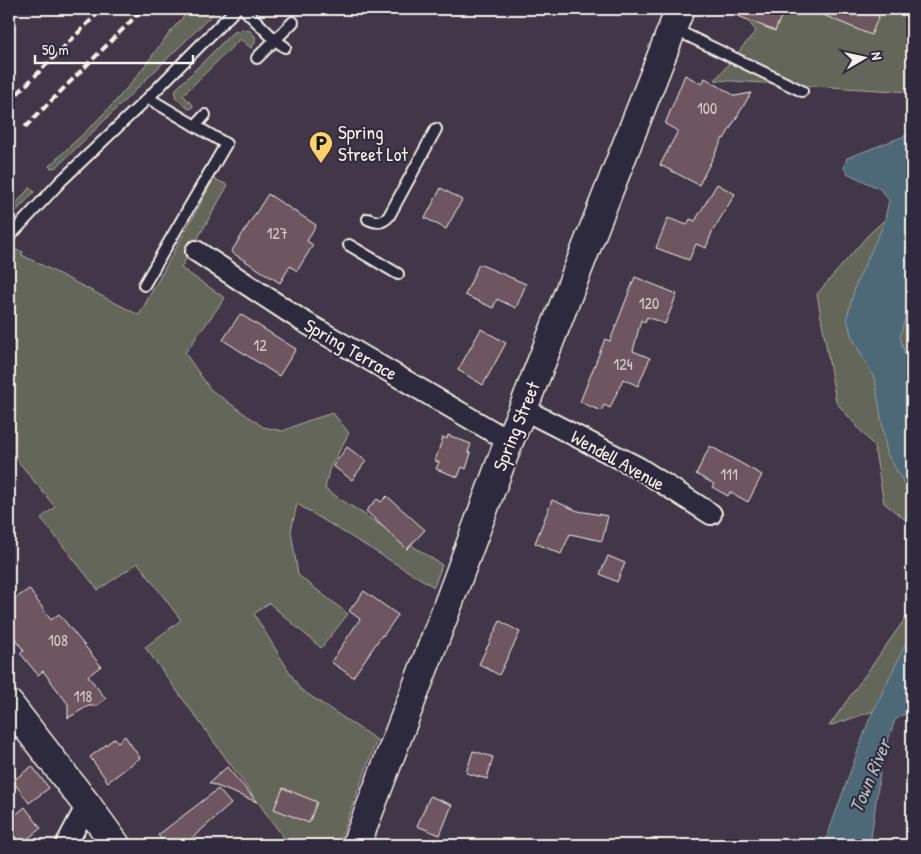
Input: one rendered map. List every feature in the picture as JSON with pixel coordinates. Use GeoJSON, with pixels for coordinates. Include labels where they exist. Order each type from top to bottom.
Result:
{"type":"FeatureCollection","features":[{"type":"Feature","properties":{"kind":"street","name":"Spring Street"},"geometry":{"type":"LineString","coordinates":[[356,845],[509,441],[676,19]]}},
{"type":"Feature","properties":{"kind":"street","name":"Spring Terrace"},"geometry":{"type":"LineString","coordinates":[[196,251],[301,320],[509,441]]}},
{"type":"Feature","properties":{"kind":"street","name":"Wendell Avenue"},"geometry":{"type":"LineString","coordinates":[[523,409],[638,468],[711,514]]}},
{"type":"Feature","properties":{"kind":"street"},"geometry":{"type":"LineString","coordinates":[[9,704],[116,845]]}},
{"type":"Feature","properties":{"kind":"street"},"geometry":{"type":"LineString","coordinates":[[66,845],[87,805]]}},
{"type":"Feature","properties":{"kind":"lane"},"geometry":{"type":"LineString","coordinates":[[9,237],[62,181],[236,9]]}},
{"type":"Feature","properties":{"kind":"lane"},"geometry":{"type":"LineString","coordinates":[[244,9],[275,40],[285,47]]}},
{"type":"Feature","properties":{"kind":"lane"},"geometry":{"type":"LineString","coordinates":[[676,19],[802,91]]}},
{"type":"Feature","properties":{"kind":"lane"},"geometry":{"type":"LineString","coordinates":[[257,58],[293,22]]}},
{"type":"Feature","properties":{"kind":"lane"},"geometry":{"type":"LineString","coordinates":[[144,285],[226,144],[148,98]]}},
{"type":"Feature","properties":{"kind":"lane"},"geometry":{"type":"LineString","coordinates":[[195,126],[205,114]]}},
{"type":"Feature","properties":{"kind":"lane"},"geometry":{"type":"LineString","coordinates":[[368,219],[378,222],[386,220],[436,129]]}},
{"type":"Feature","properties":{"kind":"lane"},"geometry":{"type":"LineString","coordinates":[[350,245],[398,274]]}},
{"type":"Feature","properties":{"kind":"green space"},"geometry":{"type":"Polygon","coordinates":[[[191,9],[218,9],[57,167],[51,168],[49,166],[89,129],[117,99],[191,9]]]}},
{"type":"Feature","properties":{"kind":"green space"},"geometry":{"type":"Polygon","coordinates":[[[739,9],[912,9],[912,92],[715,80],[756,31],[739,9]]]}},
{"type":"Feature","properties":{"kind":"green space"},"geometry":{"type":"Polygon","coordinates":[[[243,29],[250,31],[255,36],[255,42],[252,47],[240,39],[183,95],[193,105],[192,108],[189,109],[175,98],[176,89],[232,33],[243,29]]]}},
{"type":"Feature","properties":{"kind":"green space"},"geometry":{"type":"Polygon","coordinates":[[[214,179],[228,185],[181,268],[225,298],[185,353],[210,389],[263,427],[283,431],[333,413],[349,433],[329,470],[325,489],[442,565],[434,587],[297,504],[291,531],[298,575],[348,614],[321,648],[269,603],[254,614],[300,689],[377,740],[338,845],[289,845],[145,647],[181,620],[138,563],[98,590],[41,518],[55,507],[9,450],[9,257],[16,250],[23,252],[22,255],[139,315],[214,179]]]}},
{"type":"Feature","properties":{"kind":"green space"},"geometry":{"type":"Polygon","coordinates":[[[30,187],[34,192],[9,219],[9,212],[30,187]]]}},
{"type":"Feature","properties":{"kind":"green space"},"geometry":{"type":"Polygon","coordinates":[[[912,195],[912,525],[884,503],[874,446],[836,402],[817,294],[868,235],[912,195]]]}},
{"type":"Feature","properties":{"kind":"green space"},"geometry":{"type":"Polygon","coordinates":[[[912,609],[912,698],[829,726],[912,609]]]}},
{"type":"Feature","properties":{"kind":"water"},"geometry":{"type":"Polygon","coordinates":[[[912,133],[912,291],[900,337],[912,380],[912,492],[904,483],[887,454],[875,380],[851,335],[847,317],[856,284],[884,223],[889,200],[880,189],[847,173],[844,168],[847,158],[912,133]]]}},
{"type":"Feature","properties":{"kind":"water","name":"Town River"},"geometry":{"type":"Polygon","coordinates":[[[912,637],[912,709],[895,720],[882,758],[870,845],[824,845],[869,720],[908,639],[912,637]]]}},
{"type":"Feature","properties":{"kind":"building"},"geometry":{"type":"Polygon","coordinates":[[[721,9],[784,9],[775,31],[721,9]]]}},
{"type":"Feature","properties":{"kind":"building"},"geometry":{"type":"Polygon","coordinates":[[[809,9],[861,9],[879,16],[871,35],[809,9]]]}},
{"type":"Feature","properties":{"kind":"building"},"geometry":{"type":"Polygon","coordinates":[[[685,75],[702,84],[705,78],[735,96],[751,93],[723,138],[699,185],[660,165],[678,131],[665,124],[685,75]]]}},
{"type":"Feature","properties":{"kind":"building"},"geometry":{"type":"Polygon","coordinates":[[[717,184],[735,194],[712,232],[706,248],[696,244],[689,260],[656,248],[668,218],[687,225],[690,219],[695,221],[717,184]]]}},
{"type":"Feature","properties":{"kind":"building"},"geometry":{"type":"Polygon","coordinates":[[[441,188],[462,200],[446,229],[425,218],[441,188]]]}},
{"type":"Feature","properties":{"kind":"building"},"geometry":{"type":"Polygon","coordinates":[[[268,194],[316,225],[307,241],[313,245],[297,271],[290,266],[280,283],[231,252],[268,194]]]}},
{"type":"Feature","properties":{"kind":"building"},"geometry":{"type":"Polygon","coordinates":[[[479,264],[526,284],[516,308],[497,299],[493,308],[465,295],[479,264]]]}},
{"type":"Feature","properties":{"kind":"building"},"geometry":{"type":"Polygon","coordinates":[[[635,277],[677,294],[665,324],[647,317],[645,322],[641,320],[633,351],[650,358],[638,386],[623,379],[610,408],[604,405],[601,411],[580,402],[605,339],[610,341],[635,277]]]}},
{"type":"Feature","properties":{"kind":"building"},"geometry":{"type":"Polygon","coordinates":[[[240,314],[296,349],[279,376],[223,340],[240,314]]]}},
{"type":"Feature","properties":{"kind":"building"},"geometry":{"type":"Polygon","coordinates":[[[481,329],[506,343],[483,385],[458,370],[481,329]]]}},
{"type":"Feature","properties":{"kind":"building"},"geometry":{"type":"Polygon","coordinates":[[[448,435],[471,444],[468,452],[471,453],[466,469],[462,467],[458,477],[436,469],[439,462],[435,461],[443,437],[447,439],[448,435]]]}},
{"type":"Feature","properties":{"kind":"building"},"geometry":{"type":"Polygon","coordinates":[[[710,446],[762,475],[748,502],[730,492],[728,496],[712,487],[714,484],[696,474],[710,446]]]}},
{"type":"Feature","properties":{"kind":"building"},"geometry":{"type":"Polygon","coordinates":[[[347,447],[366,461],[352,480],[333,466],[347,447]]]}},
{"type":"Feature","properties":{"kind":"building"},"geometry":{"type":"Polygon","coordinates":[[[387,496],[425,530],[407,549],[366,511],[377,499],[381,502],[387,496]]]}},
{"type":"Feature","properties":{"kind":"building"},"geometry":{"type":"Polygon","coordinates":[[[552,500],[578,511],[608,516],[602,541],[570,534],[561,554],[535,543],[552,500]]]}},
{"type":"Feature","properties":{"kind":"building"},"geometry":{"type":"Polygon","coordinates":[[[608,556],[625,563],[617,582],[600,574],[608,556]]]}},
{"type":"Feature","properties":{"kind":"building"},"geometry":{"type":"Polygon","coordinates":[[[29,589],[51,620],[59,614],[101,666],[88,676],[106,699],[96,706],[88,706],[68,718],[68,704],[43,671],[38,675],[20,653],[24,651],[9,630],[9,603],[29,589]]]}},
{"type":"Feature","properties":{"kind":"building"},"geometry":{"type":"Polygon","coordinates":[[[364,591],[398,615],[353,677],[331,662],[360,619],[349,611],[364,591]]]}},
{"type":"Feature","properties":{"kind":"building"},"geometry":{"type":"Polygon","coordinates":[[[500,621],[520,632],[499,675],[479,664],[500,621]]]}},
{"type":"Feature","properties":{"kind":"building"},"geometry":{"type":"Polygon","coordinates":[[[125,736],[140,758],[108,782],[90,757],[115,738],[118,742],[125,736]]]}},
{"type":"Feature","properties":{"kind":"building"},"geometry":{"type":"Polygon","coordinates":[[[473,751],[493,757],[487,779],[466,773],[473,751]]]}},
{"type":"Feature","properties":{"kind":"building"},"geometry":{"type":"Polygon","coordinates":[[[32,766],[49,788],[29,803],[13,781],[32,766]]]}},
{"type":"Feature","properties":{"kind":"building"},"geometry":{"type":"Polygon","coordinates":[[[227,767],[257,802],[209,783],[227,767]]]}},
{"type":"Feature","properties":{"kind":"building"},"geometry":{"type":"Polygon","coordinates":[[[283,788],[317,802],[309,823],[274,809],[283,788]]]}},
{"type":"Feature","properties":{"kind":"building"},"geometry":{"type":"Polygon","coordinates":[[[218,789],[231,804],[184,845],[166,845],[158,835],[218,789]]]}},
{"type":"Feature","properties":{"kind":"building"},"geometry":{"type":"Polygon","coordinates":[[[430,796],[452,805],[440,835],[417,826],[430,796]]]}},
{"type":"Feature","properties":{"kind":"building"},"geometry":{"type":"Polygon","coordinates":[[[25,807],[41,828],[20,845],[9,845],[9,820],[25,807]]]}},
{"type":"Feature","properties":{"kind":"railway"},"geometry":{"type":"LineString","coordinates":[[9,102],[102,9]]}},
{"type":"Feature","properties":{"kind":"railway"},"geometry":{"type":"LineString","coordinates":[[25,127],[143,9]]}},
{"type":"Feature","properties":{"kind":"place","name":"Spring Street Lot"},"geometry":{"type":"Point","coordinates":[321,164]}}]}
